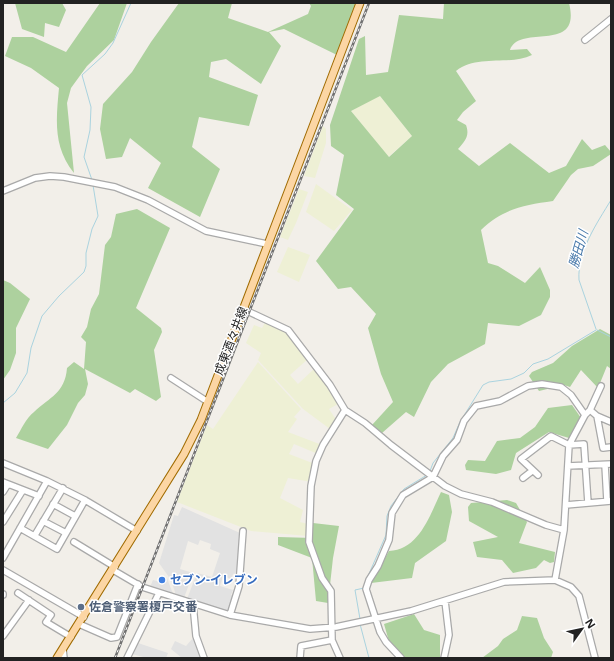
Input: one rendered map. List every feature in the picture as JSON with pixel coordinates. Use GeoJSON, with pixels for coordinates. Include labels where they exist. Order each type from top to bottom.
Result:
{"type":"FeatureCollection","features":[{"type":"Feature","properties":{"kind":"main road","name":"成東酒々井線"},"geometry":{"type":"LineString","coordinates":[[57,658],[64,650],[184,454],[208,402],[267,244],[296,175],[360,3]]}},
{"type":"Feature","properties":{"kind":"street"},"geometry":{"type":"LineString","coordinates":[[586,40],[611,18]]}},
{"type":"Feature","properties":{"kind":"street"},"geometry":{"type":"LineString","coordinates":[[3,192],[35,178],[50,176],[64,177],[115,187],[141,197],[206,231],[267,244]]}},
{"type":"Feature","properties":{"kind":"street"},"geometry":{"type":"LineString","coordinates":[[243,309],[288,330],[330,385],[345,410],[365,423],[445,486],[461,494],[492,502],[546,525],[564,530]]}},
{"type":"Feature","properties":{"kind":"street"},"geometry":{"type":"LineString","coordinates":[[171,378],[208,402]]}},
{"type":"Feature","properties":{"kind":"street"},"geometry":{"type":"LineString","coordinates":[[401,658],[386,642],[376,620],[366,589],[389,540],[392,512],[403,496],[433,477],[443,456],[457,440],[464,421],[476,406],[500,401],[528,386],[542,384],[561,387],[571,395],[585,415]]}},
{"type":"Feature","properties":{"kind":"street"},"geometry":{"type":"LineString","coordinates":[[556,580],[564,530],[569,445],[585,415],[590,410],[601,386]]}},
{"type":"Feature","properties":{"kind":"street"},"geometry":{"type":"LineString","coordinates":[[340,658],[332,640],[330,628],[331,591],[322,578],[309,542],[311,486],[316,461],[323,445],[345,410]]}},
{"type":"Feature","properties":{"kind":"street"},"geometry":{"type":"LineString","coordinates":[[590,410],[597,416],[611,422]]}},
{"type":"Feature","properties":{"kind":"street"},"geometry":{"type":"LineString","coordinates":[[597,416],[603,448],[611,448]]}},
{"type":"Feature","properties":{"kind":"street"},"geometry":{"type":"LineString","coordinates":[[538,475],[521,459],[551,436],[569,445],[584,444],[588,502]]}},
{"type":"Feature","properties":{"kind":"street"},"geometry":{"type":"LineString","coordinates":[[3,463],[62,488],[137,531]]}},
{"type":"Feature","properties":{"kind":"street"},"geometry":{"type":"LineString","coordinates":[[566,505],[609,501],[608,464],[568,466]]}},
{"type":"Feature","properties":{"kind":"street"},"geometry":{"type":"LineString","coordinates":[[523,478],[532,471]]}},
{"type":"Feature","properties":{"kind":"street"},"geometry":{"type":"LineString","coordinates":[[3,558],[47,481]]}},
{"type":"Feature","properties":{"kind":"street"},"geometry":{"type":"LineString","coordinates":[[3,492],[5,483],[38,496]]}},
{"type":"Feature","properties":{"kind":"street"},"geometry":{"type":"LineString","coordinates":[[34,536],[62,488]]}},
{"type":"Feature","properties":{"kind":"street"},"geometry":{"type":"LineString","coordinates":[[3,522],[23,490]]}},
{"type":"Feature","properties":{"kind":"street"},"geometry":{"type":"LineString","coordinates":[[20,528],[57,549],[85,500]]}},
{"type":"Feature","properties":{"kind":"street"},"geometry":{"type":"LineString","coordinates":[[54,504],[76,516]]}},
{"type":"Feature","properties":{"kind":"street"},"geometry":{"type":"LineString","coordinates":[[43,521],[66,533]]}},
{"type":"Feature","properties":{"kind":"street"},"geometry":{"type":"LineString","coordinates":[[230,615],[239,586],[243,531]]}},
{"type":"Feature","properties":{"kind":"street"},"geometry":{"type":"LineString","coordinates":[[74,542],[138,584],[159,593],[230,615],[310,629],[330,628],[376,620],[445,601],[504,582],[556,580],[571,587],[579,596],[595,658]]}},
{"type":"Feature","properties":{"kind":"street"},"geometry":{"type":"LineString","coordinates":[[3,570],[84,617]]}},
{"type":"Feature","properties":{"kind":"street"},"geometry":{"type":"LineString","coordinates":[[79,624],[111,638],[117,637],[138,584]]}},
{"type":"Feature","properties":{"kind":"street"},"geometry":{"type":"LineString","coordinates":[[18,593],[51,615],[46,622],[71,637]]}},
{"type":"Feature","properties":{"kind":"street"},"geometry":{"type":"LineString","coordinates":[[127,658],[159,593]]}},
{"type":"Feature","properties":{"kind":"street"},"geometry":{"type":"LineString","coordinates":[[3,636],[29,600]]}},
{"type":"Feature","properties":{"kind":"street"},"geometry":{"type":"LineString","coordinates":[[444,658],[449,635],[445,601]]}},
{"type":"Feature","properties":{"kind":"street"},"geometry":{"type":"LineString","coordinates":[[194,604],[196,636],[204,658]]}},
{"type":"Feature","properties":{"kind":"street"},"geometry":{"type":"LineString","coordinates":[[300,658],[301,646],[332,640]]}},
{"type":"Feature","properties":{"kind":"street"},"geometry":{"type":"LineString","coordinates":[[64,650],[64,658]]}},
{"type":"Feature","properties":{"kind":"green space"},"geometry":{"type":"Polygon","coordinates":[[[15,3],[62,3],[66,10],[59,27],[45,23],[44,37],[22,29],[15,3]]]}},
{"type":"Feature","properties":{"kind":"green space"},"geometry":{"type":"Polygon","coordinates":[[[100,3],[127,3],[114,40],[87,66],[71,88],[67,103],[74,173],[62,153],[59,143],[57,111],[59,88],[31,68],[5,56],[12,37],[33,37],[66,52],[100,3]]]}},
{"type":"Feature","properties":{"kind":"green space"},"geometry":{"type":"Polygon","coordinates":[[[179,3],[232,3],[228,18],[268,32],[308,14],[311,6],[309,3],[359,3],[337,55],[284,29],[269,32],[281,46],[261,84],[226,59],[211,62],[209,77],[258,95],[249,126],[199,117],[192,147],[220,169],[200,217],[148,188],[161,163],[130,138],[122,157],[106,159],[100,129],[103,104],[132,72],[179,3]]]}},
{"type":"Feature","properties":{"kind":"green space"},"geometry":{"type":"Polygon","coordinates":[[[444,3],[569,3],[571,19],[567,28],[559,34],[525,39],[516,42],[510,50],[527,49],[532,55],[514,60],[484,61],[474,63],[456,71],[476,101],[463,112],[457,120],[466,125],[467,129],[465,141],[458,149],[479,166],[510,143],[549,173],[566,166],[582,139],[592,150],[605,145],[611,154],[593,166],[578,169],[571,175],[553,201],[532,204],[514,209],[497,217],[481,230],[488,263],[498,266],[525,283],[540,267],[550,290],[550,297],[541,315],[519,326],[488,323],[485,344],[448,364],[431,382],[414,417],[406,412],[382,433],[372,425],[393,402],[381,374],[368,328],[376,314],[351,287],[338,289],[316,261],[354,209],[336,195],[344,155],[331,146],[330,125],[359,39],[365,36],[366,75],[388,72],[399,15],[443,19],[444,3]],[[380,96],[351,111],[389,157],[412,136],[380,96]]]}},
{"type":"Feature","properties":{"kind":"green space"},"geometry":{"type":"Polygon","coordinates":[[[379,95],[412,136],[388,157],[351,111],[379,95]]]}},
{"type":"Feature","properties":{"kind":"green space"},"geometry":{"type":"Polygon","coordinates":[[[323,126],[326,129],[326,143],[315,178],[304,176],[323,126]]]}},
{"type":"Feature","properties":{"kind":"green space"},"geometry":{"type":"Polygon","coordinates":[[[316,184],[352,210],[334,231],[306,212],[316,184]]]}},
{"type":"Feature","properties":{"kind":"green space"},"geometry":{"type":"Polygon","coordinates":[[[299,189],[308,192],[288,240],[280,237],[299,189]]]}},
{"type":"Feature","properties":{"kind":"green space"},"geometry":{"type":"Polygon","coordinates":[[[137,209],[170,228],[136,308],[161,328],[162,332],[154,350],[161,397],[156,401],[135,389],[130,393],[85,369],[88,384],[85,395],[78,403],[67,425],[48,449],[16,438],[31,415],[60,389],[66,376],[67,368],[74,362],[84,369],[86,342],[81,337],[87,327],[91,309],[99,294],[105,245],[111,237],[116,214],[137,209]]]}},
{"type":"Feature","properties":{"kind":"green space"},"geometry":{"type":"Polygon","coordinates":[[[288,247],[310,255],[299,282],[277,272],[288,247]]]}},
{"type":"Feature","properties":{"kind":"green space"},"geometry":{"type":"Polygon","coordinates":[[[3,280],[10,283],[30,299],[16,328],[16,353],[10,370],[3,380],[3,280]]]}},
{"type":"Feature","properties":{"kind":"green space"},"geometry":{"type":"Polygon","coordinates":[[[266,321],[289,333],[308,359],[290,375],[298,384],[315,368],[338,404],[329,409],[337,421],[330,429],[303,409],[258,360],[261,353],[246,343],[254,325],[262,328],[266,321]]]}},
{"type":"Feature","properties":{"kind":"green space"},"geometry":{"type":"Polygon","coordinates":[[[600,329],[611,335],[611,369],[607,366],[598,388],[581,370],[570,387],[564,385],[539,391],[529,376],[532,372],[553,363],[572,346],[600,329]]]}},
{"type":"Feature","properties":{"kind":"green space"},"geometry":{"type":"Polygon","coordinates":[[[258,362],[301,409],[294,417],[297,419],[288,432],[322,445],[318,454],[294,444],[289,454],[315,464],[312,482],[288,478],[280,498],[303,510],[300,522],[308,524],[308,536],[251,531],[177,502],[207,425],[213,429],[258,362]]]}},
{"type":"Feature","properties":{"kind":"green space"},"geometry":{"type":"Polygon","coordinates":[[[572,405],[581,418],[569,438],[549,432],[516,453],[511,470],[496,474],[466,470],[465,465],[468,460],[485,461],[497,441],[520,438],[535,427],[548,408],[572,405]]]}},
{"type":"Feature","properties":{"kind":"green space"},"geometry":{"type":"Polygon","coordinates":[[[441,492],[449,495],[452,512],[446,541],[415,563],[412,578],[371,583],[389,551],[408,545],[416,538],[428,521],[441,492]]]}},
{"type":"Feature","properties":{"kind":"green space"},"geometry":{"type":"Polygon","coordinates":[[[507,500],[516,503],[527,522],[519,543],[555,552],[554,562],[550,563],[544,560],[536,568],[513,573],[502,560],[477,557],[473,542],[498,537],[469,521],[468,507],[471,503],[507,500]]]}},
{"type":"Feature","properties":{"kind":"green space"},"geometry":{"type":"Polygon","coordinates":[[[313,523],[339,526],[333,558],[328,603],[316,601],[312,558],[278,545],[278,537],[313,538],[313,523]]]}},
{"type":"Feature","properties":{"kind":"green space"},"geometry":{"type":"Polygon","coordinates":[[[414,614],[424,630],[440,635],[440,658],[405,658],[390,645],[384,624],[414,614]]]}},
{"type":"Feature","properties":{"kind":"green space"},"geometry":{"type":"Polygon","coordinates":[[[522,616],[537,618],[544,638],[553,652],[551,658],[482,658],[498,646],[503,639],[517,630],[522,616]]]}},
{"type":"Feature","properties":{"kind":"shaded area"},"geometry":{"type":"Polygon","coordinates":[[[182,507],[240,533],[237,573],[233,574],[231,579],[223,576],[220,586],[233,590],[231,595],[235,596],[230,612],[187,599],[197,573],[212,577],[220,553],[210,549],[211,544],[200,540],[198,545],[188,541],[180,569],[193,573],[184,598],[176,595],[171,580],[159,563],[174,515],[178,516],[182,507]]]}},
{"type":"Feature","properties":{"kind":"shaded area"},"geometry":{"type":"Polygon","coordinates":[[[167,578],[173,594],[150,587],[153,580],[164,583],[167,578]]]}},
{"type":"Feature","properties":{"kind":"shaded area"},"geometry":{"type":"Polygon","coordinates":[[[193,638],[202,658],[182,658],[171,649],[175,641],[186,646],[193,638]]]}},
{"type":"Feature","properties":{"kind":"shaded area"},"geometry":{"type":"Polygon","coordinates":[[[138,643],[168,653],[166,658],[147,658],[132,654],[138,643]]]}},
{"type":"Feature","properties":{"kind":"waterway"},"geometry":{"type":"LineString","coordinates":[[92,180],[84,157],[90,130],[91,107],[82,75],[105,54],[113,43],[131,3]]}},
{"type":"Feature","properties":{"kind":"waterway"},"geometry":{"type":"LineString","coordinates":[[3,403],[15,393],[27,373],[31,348],[42,316],[59,296],[84,272],[86,266],[86,253],[92,229],[98,216],[93,185]]}},
{"type":"Feature","properties":{"kind":"waterway","name":"勝田川"},"geometry":{"type":"LineString","coordinates":[[596,329],[579,280],[579,269],[589,238],[611,200]]}},
{"type":"Feature","properties":{"kind":"waterway"},"geometry":{"type":"LineString","coordinates":[[430,471],[433,463],[453,438],[460,422],[483,385],[489,382],[511,379],[524,373],[533,364],[548,359],[596,330]]}},
{"type":"Feature","properties":{"kind":"waterway"},"geometry":{"type":"LineString","coordinates":[[597,330],[611,337]]}},
{"type":"Feature","properties":{"kind":"waterway"},"geometry":{"type":"LineString","coordinates":[[365,583],[386,535],[387,516],[391,506],[404,489],[427,475]]}},
{"type":"Feature","properties":{"kind":"waterway"},"geometry":{"type":"LineString","coordinates":[[360,619],[355,590],[364,588]]}},
{"type":"Feature","properties":{"kind":"waterway"},"geometry":{"type":"LineString","coordinates":[[360,624],[369,658]]}},
{"type":"Feature","properties":{"kind":"railway"},"geometry":{"type":"LineString","coordinates":[[115,658],[369,3]]}},
{"type":"Feature","properties":{"kind":"place","name":"セブン-イレブン"},"geometry":{"type":"Point","coordinates":[162,580]}},
{"type":"Feature","properties":{"kind":"place","name":"佐倉警察署榎戸交番"},"geometry":{"type":"Point","coordinates":[81,607]}}]}
